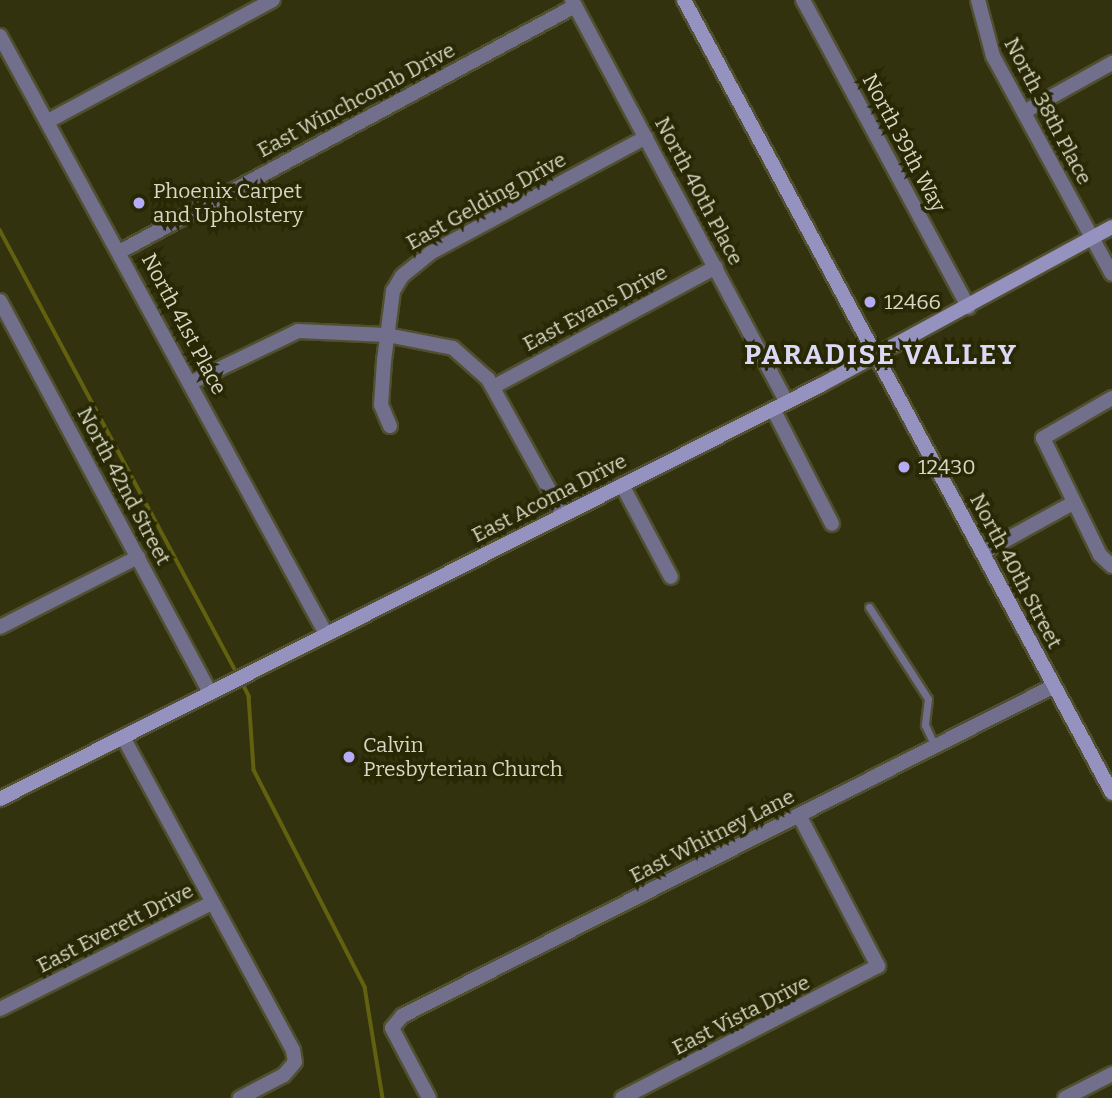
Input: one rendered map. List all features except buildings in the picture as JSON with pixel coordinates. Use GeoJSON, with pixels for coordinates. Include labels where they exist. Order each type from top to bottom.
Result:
{"type":"FeatureCollection","features":[{"type":"Feature","properties":{"kind":"street"},"geometry":{"type":"LineString","coordinates":[[50,120],[274,0]]}},
{"type":"Feature","properties":{"kind":"street","name":"North 40th Street"},"geometry":{"type":"LineString","coordinates":[[684,0],[1112,793]]}},
{"type":"Feature","properties":{"kind":"street","name":"North 39th Way"},"geometry":{"type":"LineString","coordinates":[[803,0],[968,307]]}},
{"type":"Feature","properties":{"kind":"street","name":"North 38th Place"},"geometry":{"type":"LineString","coordinates":[[978,0],[983,33],[1112,274]]}},
{"type":"Feature","properties":{"kind":"street","name":"North 40th Place"},"geometry":{"type":"LineString","coordinates":[[574,3],[787,402]]}},
{"type":"Feature","properties":{"kind":"street","name":"East Winchcomb Drive"},"geometry":{"type":"LineString","coordinates":[[121,251],[574,3]]}},
{"type":"Feature","properties":{"kind":"street","name":"North 41st Place"},"geometry":{"type":"LineString","coordinates":[[0,36],[50,120],[326,634]]}},
{"type":"Feature","properties":{"kind":"street"},"geometry":{"type":"LineString","coordinates":[[1024,112],[1112,63]]}},
{"type":"Feature","properties":{"kind":"street","name":"East Gelding Drive"},"geometry":{"type":"LineString","coordinates":[[390,426],[382,405],[393,291],[414,264],[646,136]]}},
{"type":"Feature","properties":{"kind":"street","name":"East Acoma Drive"},"geometry":{"type":"LineString","coordinates":[[0,799],[787,402],[968,307],[1112,227]]}},
{"type":"Feature","properties":{"kind":"street","name":"East Evans Drive"},"geometry":{"type":"LineString","coordinates":[[493,387],[716,267]]}},
{"type":"Feature","properties":{"kind":"street","name":"North 42nd Street"},"geometry":{"type":"LineString","coordinates":[[0,301],[138,557],[215,690]]}},
{"type":"Feature","properties":{"kind":"street"},"geometry":{"type":"LineString","coordinates":[[191,382],[286,333],[387,335],[453,348],[493,387],[563,515]]}},
{"type":"Feature","properties":{"kind":"street"},"geometry":{"type":"LineString","coordinates":[[1111,566],[1073,503],[1042,438],[1112,398]]}},
{"type":"Feature","properties":{"kind":"street"},"geometry":{"type":"LineString","coordinates":[[773,409],[832,524]]}},
{"type":"Feature","properties":{"kind":"street"},"geometry":{"type":"LineString","coordinates":[[622,485],[670,577]]}},
{"type":"Feature","properties":{"kind":"street"},"geometry":{"type":"LineString","coordinates":[[982,553],[1073,503]]}},
{"type":"Feature","properties":{"kind":"street"},"geometry":{"type":"LineString","coordinates":[[2,621],[138,557]]}},
{"type":"Feature","properties":{"kind":"street","name":"East Whitney Lane"},"geometry":{"type":"LineString","coordinates":[[429,1098],[392,1028],[402,1016],[1054,686]]}},
{"type":"Feature","properties":{"kind":"street"},"geometry":{"type":"LineString","coordinates":[[123,737],[295,1062],[284,1075],[240,1098]]}},
{"type":"Feature","properties":{"kind":"street","name":"East Vista Drive"},"geometry":{"type":"LineString","coordinates":[[622,1098],[878,966],[799,815]]}},
{"type":"Feature","properties":{"kind":"street","name":"East Everett Drive"},"geometry":{"type":"LineString","coordinates":[[0,1009],[212,903]]}},
{"type":"Feature","properties":{"kind":"street"},"geometry":{"type":"LineString","coordinates":[[1065,1098],[1112,1074]]}},
{"type":"Feature","properties":{"kind":"lane"},"geometry":{"type":"LineString","coordinates":[[869,607],[928,699],[925,725],[936,748]]}},
{"type":"Feature","properties":{"kind":"waterway"},"geometry":{"type":"LineString","coordinates":[[0,230],[238,675]]}},
{"type":"Feature","properties":{"kind":"waterway"},"geometry":{"type":"LineString","coordinates":[[242,682],[249,696],[254,770],[365,987],[383,1098]]}},
{"type":"Feature","properties":{"kind":"place","name":"Phoenix Carpet and Upholstery"},"geometry":{"type":"Point","coordinates":[139,203]}},
{"type":"Feature","properties":{"kind":"place","name":"12466"},"geometry":{"type":"Point","coordinates":[870,302]}},
{"type":"Feature","properties":{"kind":"place","name":"12430"},"geometry":{"type":"Point","coordinates":[904,467]}},
{"type":"Feature","properties":{"kind":"place","name":"Calvin Presbyterian Church"},"geometry":{"type":"Point","coordinates":[349,757]}},
{"type":"Feature","properties":{"kind":"district","name":"PARADISE VALLEY"},"geometry":{"type":"Point","coordinates":[881,355]}}]}
